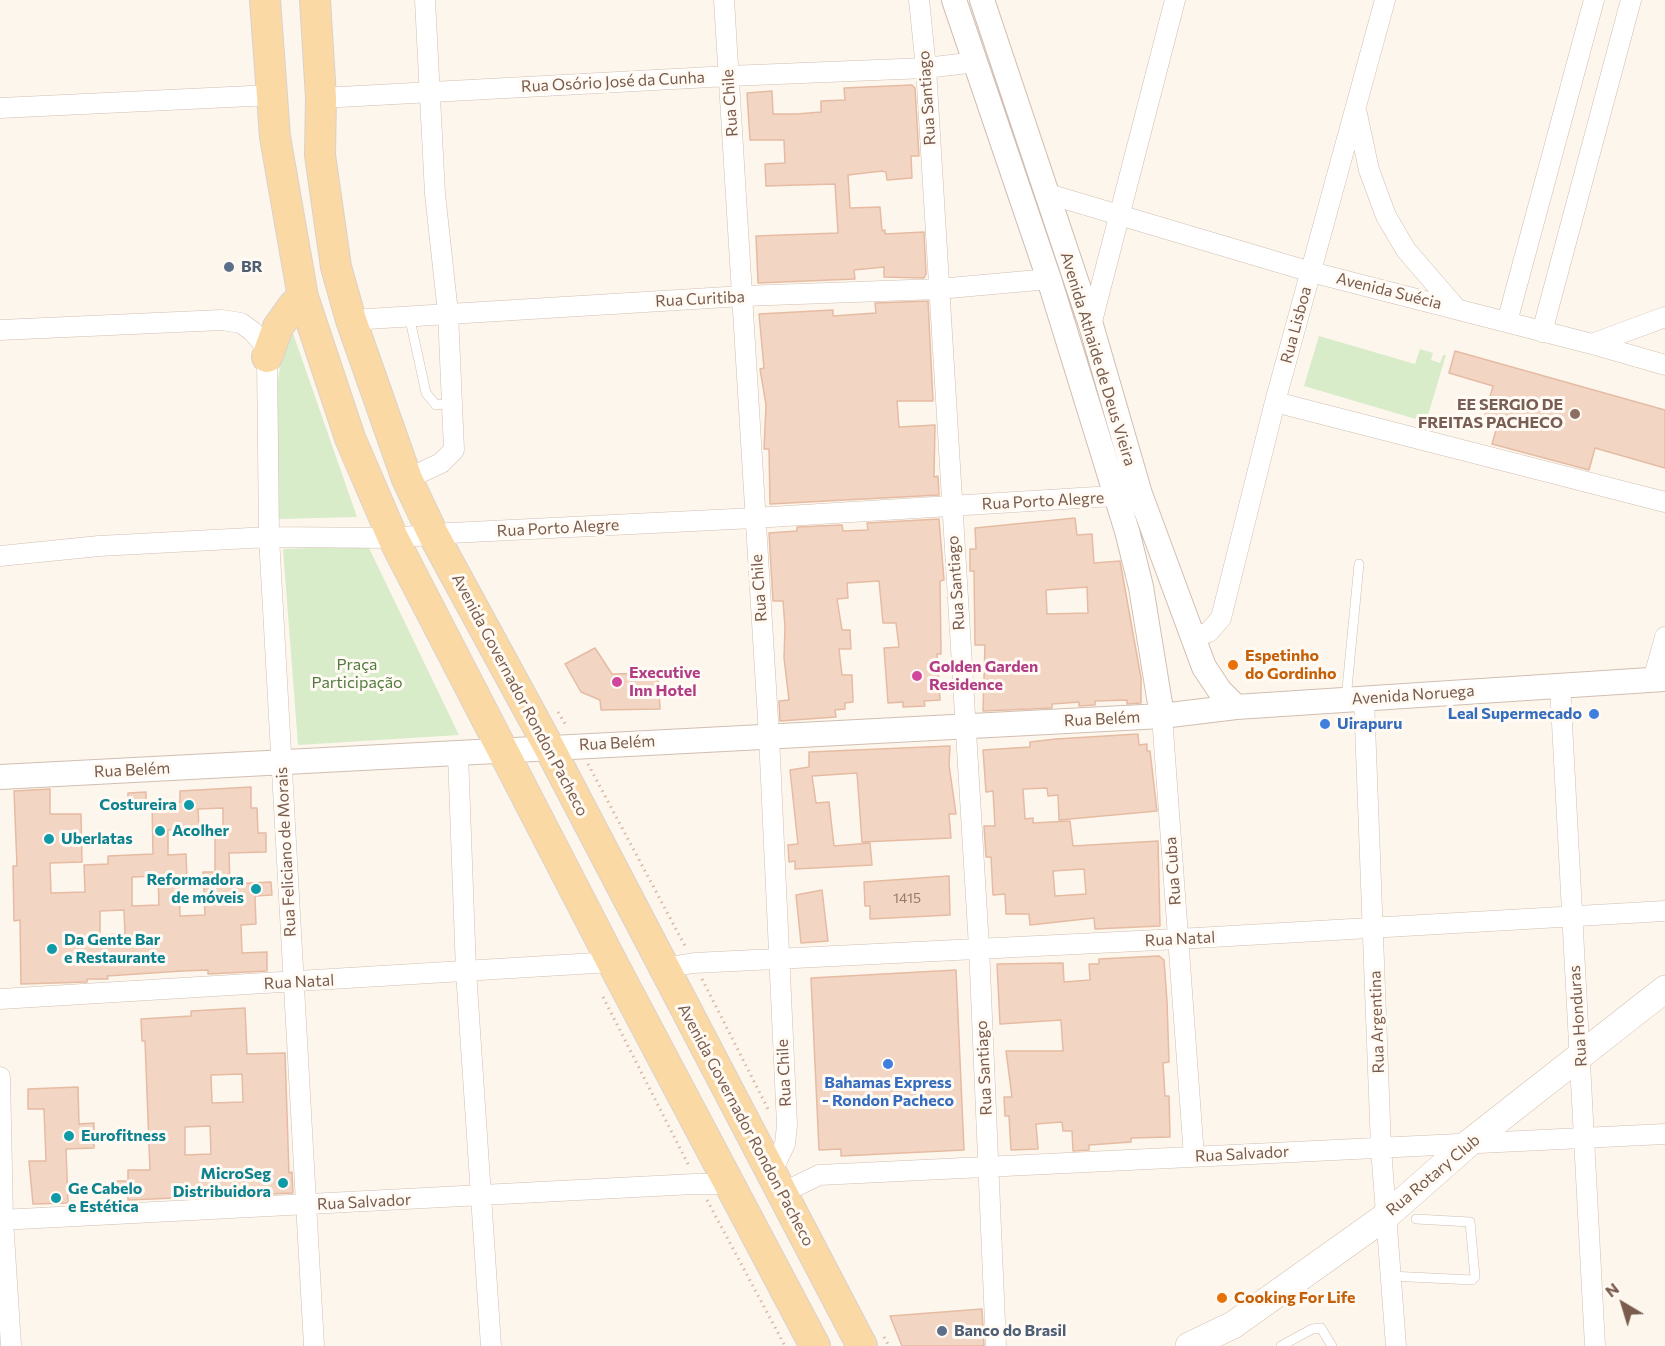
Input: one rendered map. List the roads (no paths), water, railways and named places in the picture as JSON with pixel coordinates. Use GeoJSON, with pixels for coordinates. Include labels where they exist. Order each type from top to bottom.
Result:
{"type":"FeatureCollection","features":[{"type":"Feature","properties":{"kind":"main road"},"geometry":{"type":"LineString","coordinates":[[265,0],[275,137],[303,297],[350,438],[393,538],[505,752],[604,963],[728,1184],[815,1346]]}},
{"type":"Feature","properties":{"kind":"main road","name":"Avenida Governador Rondon Pacheco"},"geometry":{"type":"LineString","coordinates":[[315,0],[321,98],[320,155],[336,267],[351,320],[407,479],[433,534],[564,747],[663,968],[776,1183],[873,1341]]}},
{"type":"Feature","properties":{"kind":"main road"},"geometry":{"type":"LineString","coordinates":[[267,357],[278,327],[293,306],[303,297]]}},
{"type":"Feature","properties":{"kind":"main road","name":"Rua Rotary Club"},"geometry":{"type":"LineString","coordinates":[[1189,1346],[1233,1325],[1386,1216],[1469,1143],[1665,989]]}},
{"type":"Feature","properties":{"kind":"street"},"geometry":{"type":"LineString","coordinates":[[407,479],[441,463],[454,450],[448,313],[437,227],[425,0]]}},
{"type":"Feature","properties":{"kind":"street","name":"Rua Chile"},"geometry":{"type":"LineString","coordinates":[[724,0],[769,736],[787,1125],[776,1183]]}},
{"type":"Feature","properties":{"kind":"street","name":"Rua Santiago"},"geometry":{"type":"LineString","coordinates":[[919,0],[926,68],[979,947],[996,1346]]}},
{"type":"Feature","properties":{"kind":"street","name":"Avenida Athaide de Deus Vieira"},"geometry":{"type":"LineString","coordinates":[[954,0],[1049,279],[1128,496],[1204,667],[1220,691],[1236,707]]}},
{"type":"Feature","properties":{"kind":"street","name":"Avenida Athaide de Deus Vieira"},"geometry":{"type":"LineString","coordinates":[[982,0],[1091,325],[1128,496],[1142,587]]}},
{"type":"Feature","properties":{"kind":"street"},"geometry":{"type":"LineString","coordinates":[[1091,325],[1175,0]]}},
{"type":"Feature","properties":{"kind":"street","name":"Rua Lisboa"},"geometry":{"type":"LineString","coordinates":[[1193,638],[1209,632],[1221,618],[1275,402],[1385,0]]}},
{"type":"Feature","properties":{"kind":"street"},"geometry":{"type":"LineString","coordinates":[[1507,322],[1594,0]]}},
{"type":"Feature","properties":{"kind":"street"},"geometry":{"type":"LineString","coordinates":[[1542,332],[1631,0]]}},
{"type":"Feature","properties":{"kind":"street","name":"Rua Osório José da Cunha"},"geometry":{"type":"LineString","coordinates":[[321,98],[926,68],[976,62]]}},
{"type":"Feature","properties":{"kind":"street"},"geometry":{"type":"LineString","coordinates":[[0,108],[272,95]]}},
{"type":"Feature","properties":{"kind":"street"},"geometry":{"type":"LineString","coordinates":[[1356,109],[1369,171],[1386,216],[1406,250],[1456,308]]}},
{"type":"Feature","properties":{"kind":"street","name":"Avenida Suécia"},"geometry":{"type":"LineString","coordinates":[[1045,192],[1311,272],[1456,308],[1665,365]]}},
{"type":"Feature","properties":{"kind":"street","name":"Rua Curitiba"},"geometry":{"type":"LineString","coordinates":[[351,320],[743,296],[938,289],[1049,279]]}},
{"type":"Feature","properties":{"kind":"street"},"geometry":{"type":"LineString","coordinates":[[1592,344],[1665,317]]}},
{"type":"Feature","properties":{"kind":"street"},"geometry":{"type":"LineString","coordinates":[[0,330],[222,320],[241,323],[252,331],[262,342],[267,357]]}},
{"type":"Feature","properties":{"kind":"street","name":"Rua Feliciano de Morais"},"geometry":{"type":"LineString","coordinates":[[267,357],[269,537],[314,1346]]}},
{"type":"Feature","properties":{"kind":"street"},"geometry":{"type":"LineString","coordinates":[[1275,402],[1665,502]]}},
{"type":"Feature","properties":{"kind":"street","name":"Rua Porto Alegre"},"geometry":{"type":"LineString","coordinates":[[0,556],[99,546],[269,537],[393,538],[1128,496]]}},
{"type":"Feature","properties":{"kind":"street","name":"Rua Cuba"},"geometry":{"type":"LineString","coordinates":[[1142,587],[1162,716],[1194,1157]]}},
{"type":"Feature","properties":{"kind":"street"},"geometry":{"type":"LineString","coordinates":[[1659,679],[1665,637]]}},
{"type":"Feature","properties":{"kind":"street"},"geometry":{"type":"LineString","coordinates":[[1194,711],[1204,692],[1204,667]]}},
{"type":"Feature","properties":{"kind":"street","name":"Avenida Noruega"},"geometry":{"type":"LineString","coordinates":[[1162,716],[1236,707],[1355,698],[1659,679]]}},
{"type":"Feature","properties":{"kind":"street","name":"Rua Honduras"},"geometry":{"type":"LineString","coordinates":[[1560,685],[1595,1346]]}},
{"type":"Feature","properties":{"kind":"street","name":"Rua Argentina"},"geometry":{"type":"LineString","coordinates":[[1355,698],[1374,926],[1381,1148],[1396,1346]]}},
{"type":"Feature","properties":{"kind":"street","name":"Rua Belém"},"geometry":{"type":"LineString","coordinates":[[0,777],[1162,716]]}},
{"type":"Feature","properties":{"kind":"street"},"geometry":{"type":"LineString","coordinates":[[458,754],[466,971],[491,1346]]}},
{"type":"Feature","properties":{"kind":"street","name":"Rua Natal"},"geometry":{"type":"LineString","coordinates":[[663,968],[694,963],[979,947],[1178,939],[1665,911]]}},
{"type":"Feature","properties":{"kind":"street","name":"Rua Natal"},"geometry":{"type":"LineString","coordinates":[[0,999],[604,963]]}},
{"type":"Feature","properties":{"kind":"street"},"geometry":{"type":"LineString","coordinates":[[0,1077],[1,1220],[11,1346]]}},
{"type":"Feature","properties":{"kind":"street","name":"Rua Salvador"},"geometry":{"type":"LineString","coordinates":[[776,1183],[819,1175],[1665,1134]]}},
{"type":"Feature","properties":{"kind":"street","name":"Rua Salvador"},"geometry":{"type":"LineString","coordinates":[[1,1220],[728,1184]]}},
{"type":"Feature","properties":{"kind":"lane"},"geometry":{"type":"LineString","coordinates":[[409,315],[426,393],[436,405],[452,403]]}},
{"type":"Feature","properties":{"kind":"lane"},"geometry":{"type":"LineString","coordinates":[[1355,698],[1359,564]]}},
{"type":"Feature","properties":{"kind":"lane"},"geometry":{"type":"LineString","coordinates":[[1390,1276],[1472,1280],[1474,1277],[1470,1222],[1416,1219]]}},
{"type":"Feature","properties":{"kind":"lane"},"geometry":{"type":"LineString","coordinates":[[1281,1346],[1312,1329],[1321,1328],[1332,1346]]}},
{"type":"Feature","properties":{"kind":"place","name":"BR"},"geometry":{"type":"Point","coordinates":[229,267]}},
{"type":"Feature","properties":{"kind":"place","name":"EE SERGIO DE FREITAS PACHECO"},"geometry":{"type":"Point","coordinates":[1575,414]}},
{"type":"Feature","properties":{"kind":"place","name":"Espetinho do Gordinho"},"geometry":{"type":"Point","coordinates":[1233,665]}},
{"type":"Feature","properties":{"kind":"place","name":"Golden Garden Residence"},"geometry":{"type":"Point","coordinates":[917,676]}},
{"type":"Feature","properties":{"kind":"place","name":"Executive Inn Hotel"},"geometry":{"type":"Point","coordinates":[617,682]}},
{"type":"Feature","properties":{"kind":"place","name":"Leal Supermecado"},"geometry":{"type":"Point","coordinates":[1594,714]}},
{"type":"Feature","properties":{"kind":"place","name":"Uirapuru"},"geometry":{"type":"Point","coordinates":[1325,724]}},
{"type":"Feature","properties":{"kind":"place","name":"Costureira"},"geometry":{"type":"Point","coordinates":[189,805]}},
{"type":"Feature","properties":{"kind":"place","name":"Acolher"},"geometry":{"type":"Point","coordinates":[160,831]}},
{"type":"Feature","properties":{"kind":"place","name":"Uberlatas"},"geometry":{"type":"Point","coordinates":[49,839]}},
{"type":"Feature","properties":{"kind":"place","name":"Reformadora de móveis"},"geometry":{"type":"Point","coordinates":[256,889]}},
{"type":"Feature","properties":{"kind":"place","name":"Da Gente Bar e Restaurante"},"geometry":{"type":"Point","coordinates":[52,949]}},
{"type":"Feature","properties":{"kind":"place","name":"Bahamas Express - Rondon Pacheco"},"geometry":{"type":"Point","coordinates":[888,1064]}},
{"type":"Feature","properties":{"kind":"place","name":"Eurofitness"},"geometry":{"type":"Point","coordinates":[69,1136]}},
{"type":"Feature","properties":{"kind":"place","name":"MicroSeg Distribuidora"},"geometry":{"type":"Point","coordinates":[283,1183]}},
{"type":"Feature","properties":{"kind":"place","name":"Ge Cabelo e Estética"},"geometry":{"type":"Point","coordinates":[56,1198]}},
{"type":"Feature","properties":{"kind":"place","name":"Cooking For Life"},"geometry":{"type":"Point","coordinates":[1222,1298]}},
{"type":"Feature","properties":{"kind":"place","name":"Banco do Brasil"},"geometry":{"type":"Point","coordinates":[942,1331]}},
{"type":"Feature","properties":{"kind":"park label","name":"Praça Participação"},"geometry":{"type":"Point","coordinates":[357,674]}}]}
